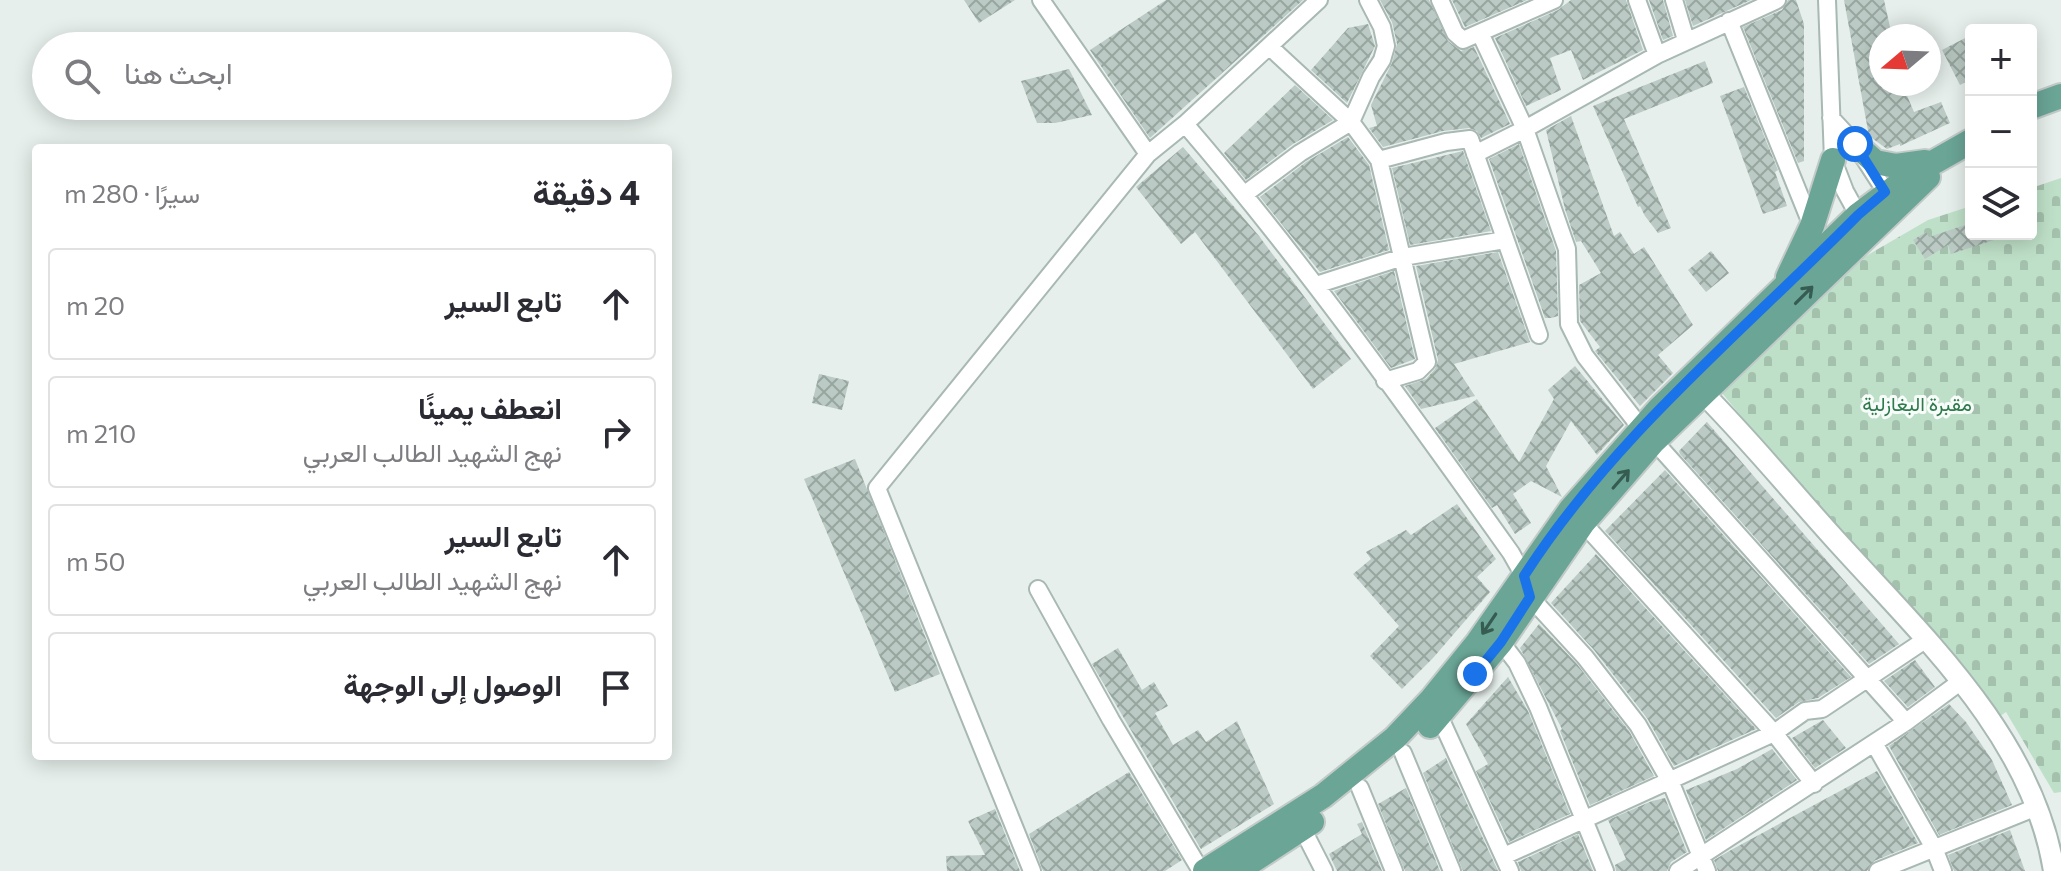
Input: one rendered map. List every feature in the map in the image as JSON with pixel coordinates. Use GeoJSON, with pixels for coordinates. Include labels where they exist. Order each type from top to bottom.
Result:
{"type":"FeatureCollection","features":[{"type":"Feature","properties":{"kind":"main road"},"geometry":{"type":"LineString","coordinates":[[2037,105],[2061,96]]}},
{"type":"Feature","properties":{"kind":"main road"},"geometry":{"type":"LineString","coordinates":[[1855,144],[1875,162],[1896,166],[1914,165],[1956,150]]}},
{"type":"Feature","properties":{"kind":"main road"},"geometry":{"type":"LineString","coordinates":[[1237,871],[1298,821],[1323,796],[1436,708],[1501,642],[1527,587],[1571,509],[1864,225],[1956,150]]}},
{"type":"Feature","properties":{"kind":"main road"},"geometry":{"type":"LineString","coordinates":[[1782,290],[1812,226],[1833,160]]}},
{"type":"Feature","properties":{"kind":"main road"},"geometry":{"type":"LineString","coordinates":[[1697,387],[1782,290],[1864,225]]}},
{"type":"Feature","properties":{"kind":"main road"},"geometry":{"type":"LineString","coordinates":[[1203,871],[1360,788],[1403,753],[1478,642],[1583,523],[1648,434]]}},
{"type":"Feature","properties":{"kind":"street"},"geometry":{"type":"LineString","coordinates":[[1041,0],[1148,154]]}},
{"type":"Feature","properties":{"kind":"street"},"geometry":{"type":"LineString","coordinates":[[1032,871],[877,488],[1148,154],[1185,124],[1319,0]]}},
{"type":"Feature","properties":{"kind":"street"},"geometry":{"type":"LineString","coordinates":[[1245,194],[1300,153],[1351,122],[1386,46],[1382,27],[1368,0]]}},
{"type":"Feature","properties":{"kind":"street"},"geometry":{"type":"LineString","coordinates":[[1440,0],[1455,33],[1463,40],[1554,0]]}},
{"type":"Feature","properties":{"kind":"street"},"geometry":{"type":"LineString","coordinates":[[1637,0],[1657,55]]}},
{"type":"Feature","properties":{"kind":"street"},"geometry":{"type":"LineString","coordinates":[[1674,0],[1686,40]]}},
{"type":"Feature","properties":{"kind":"street"},"geometry":{"type":"LineString","coordinates":[[1475,154],[1686,40],[1777,0]]}},
{"type":"Feature","properties":{"kind":"street"},"geometry":{"type":"LineString","coordinates":[[1827,0],[1833,160],[1845,191],[1864,225]]}},
{"type":"Feature","properties":{"kind":"street"},"geometry":{"type":"LineString","coordinates":[[1729,21],[1812,226]]}},
{"type":"Feature","properties":{"kind":"street"},"geometry":{"type":"LineString","coordinates":[[1480,33],[1525,129],[1567,249],[1569,324],[1585,356],[1648,434],[1906,722]]}},
{"type":"Feature","properties":{"kind":"street"},"geometry":{"type":"LineString","coordinates":[[1270,47],[1351,122],[1379,160],[1427,362],[1418,371],[1385,381]]}},
{"type":"Feature","properties":{"kind":"street"},"geometry":{"type":"LineString","coordinates":[[1831,118],[1855,144],[1891,200]]}},
{"type":"Feature","properties":{"kind":"street"},"geometry":{"type":"LineString","coordinates":[[1185,124],[1316,285],[1486,519],[1527,587],[1638,725],[1671,783],[1704,863]]}},
{"type":"Feature","properties":{"kind":"street"},"geometry":{"type":"LineString","coordinates":[[1379,160],[1446,142],[1470,139],[1539,335]]}},
{"type":"Feature","properties":{"kind":"street"},"geometry":{"type":"LineString","coordinates":[[1316,285],[1403,257],[1505,240]]}},
{"type":"Feature","properties":{"kind":"street"},"geometry":{"type":"LineString","coordinates":[[1697,387],[1925,640],[1991,723],[2016,763],[2037,807],[2051,850],[2054,871]]}},
{"type":"Feature","properties":{"kind":"street"},"geometry":{"type":"LineString","coordinates":[[1583,523],[1774,733],[1814,784]]}},
{"type":"Feature","properties":{"kind":"street"},"geometry":{"type":"LineString","coordinates":[[1038,589],[1111,720],[1203,871]]}},
{"type":"Feature","properties":{"kind":"street"},"geometry":{"type":"LineString","coordinates":[[1436,708],[1507,864],[1584,822],[1774,733],[1805,711],[1822,709],[1925,640]]}},
{"type":"Feature","properties":{"kind":"street"},"geometry":{"type":"LineString","coordinates":[[1501,642],[1528,685],[1605,871]]}},
{"type":"Feature","properties":{"kind":"street"},"geometry":{"type":"LineString","coordinates":[[1678,871],[1704,863],[1960,682]]}},
{"type":"Feature","properties":{"kind":"street"},"geometry":{"type":"LineString","coordinates":[[1874,743],[1934,848],[1943,871]]}},
{"type":"Feature","properties":{"kind":"street"},"geometry":{"type":"LineString","coordinates":[[1403,753],[1452,871]]}},
{"type":"Feature","properties":{"kind":"street"},"geometry":{"type":"LineString","coordinates":[[1360,788],[1394,871]]}},
{"type":"Feature","properties":{"kind":"street"},"geometry":{"type":"LineString","coordinates":[[1878,871],[2037,807]]}},
{"type":"Feature","properties":{"kind":"street"},"geometry":{"type":"LineString","coordinates":[[1298,821],[1324,871]]}},
{"type":"Feature","properties":{"kind":"green space","name":"مقبرة البغازلية"},"geometry":{"type":"Polygon","coordinates":[[[2061,178],[2061,792],[2054,793],[2006,712],[1996,719],[1925,640],[1722,393],[1847,267],[1928,220],[1965,208],[1965,240],[2037,240],[2037,186],[2061,178]]]}},
{"type":"Feature","properties":{"kind":"building"},"geometry":{"type":"Polygon","coordinates":[[[964,0],[1015,0],[979,23],[964,0]]]}},
{"type":"Feature","properties":{"kind":"building"},"geometry":{"type":"Polygon","coordinates":[[[1166,0],[1303,0],[1150,138],[1090,50],[1166,0]]]}},
{"type":"Feature","properties":{"kind":"building"},"geometry":{"type":"Polygon","coordinates":[[[1380,0],[1429,0],[1448,41],[1461,51],[1474,47],[1510,124],[1481,138],[1477,131],[1469,128],[1443,131],[1383,147],[1369,128],[1377,126],[1371,105],[1392,63],[1397,44],[1392,22],[1380,0]]]}},
{"type":"Feature","properties":{"kind":"building"},"geometry":{"type":"Polygon","coordinates":[[[1452,0],[1527,0],[1465,27],[1452,0]]]}},
{"type":"Feature","properties":{"kind":"building"},"geometry":{"type":"Polygon","coordinates":[[[1571,0],[1626,0],[1643,50],[1583,80],[1571,50],[1550,58],[1561,90],[1526,106],[1495,38],[1558,10],[1571,0]]]}},
{"type":"Feature","properties":{"kind":"building"},"geometry":{"type":"Polygon","coordinates":[[[1649,0],[1663,0],[1673,36],[1663,40],[1649,0]]]}},
{"type":"Feature","properties":{"kind":"building"},"geometry":{"type":"Polygon","coordinates":[[[1685,0],[1751,0],[1693,26],[1685,0]]]}},
{"type":"Feature","properties":{"kind":"building"},"geometry":{"type":"Polygon","coordinates":[[[1788,0],[1796,0],[1804,24],[1804,161],[1798,163],[1743,27],[1782,10],[1788,0]]]}},
{"type":"Feature","properties":{"kind":"building"},"geometry":{"type":"Polygon","coordinates":[[[1844,0],[1884,0],[1889,24],[1869,24],[1869,96],[1907,96],[1914,112],[1941,102],[1950,123],[1887,149],[1869,136],[1844,0]]]}},
{"type":"Feature","properties":{"kind":"building"},"geometry":{"type":"Polygon","coordinates":[[[1368,24],[1375,46],[1347,103],[1311,70],[1348,28],[1368,24]]]}},
{"type":"Feature","properties":{"kind":"building"},"geometry":{"type":"Polygon","coordinates":[[[1965,38],[1965,82],[1960,85],[1942,50],[1965,38]]]}},
{"type":"Feature","properties":{"kind":"building"},"geometry":{"type":"Polygon","coordinates":[[[1705,61],[1713,83],[1624,119],[1671,228],[1658,233],[1638,207],[1593,106],[1705,61]]]}},
{"type":"Feature","properties":{"kind":"building"},"geometry":{"type":"Polygon","coordinates":[[[1069,69],[1092,115],[1055,123],[1037,123],[1021,81],[1069,69]]]}},
{"type":"Feature","properties":{"kind":"building"},"geometry":{"type":"Polygon","coordinates":[[[1295,85],[1333,120],[1293,144],[1246,180],[1224,153],[1295,85]]]}},
{"type":"Feature","properties":{"kind":"building"},"geometry":{"type":"Polygon","coordinates":[[[1744,87],[1778,170],[1775,172],[1787,206],[1763,214],[1720,96],[1744,87]]]}},
{"type":"Feature","properties":{"kind":"building"},"geometry":{"type":"Polygon","coordinates":[[[1571,116],[1614,236],[1620,232],[1634,254],[1644,247],[1693,325],[1658,355],[1673,373],[1640,406],[1595,351],[1600,347],[1580,321],[1579,285],[1601,273],[1581,241],[1576,242],[1546,130],[1571,116]]]}},
{"type":"Feature","properties":{"kind":"building"},"geometry":{"type":"Polygon","coordinates":[[[1348,137],[1369,165],[1389,250],[1320,272],[1260,197],[1306,162],[1348,137]]]}},
{"type":"Feature","properties":{"kind":"building"},"geometry":{"type":"Polygon","coordinates":[[[1519,144],[1556,251],[1558,316],[1551,318],[1545,318],[1489,159],[1519,144]]]}},
{"type":"Feature","properties":{"kind":"building"},"geometry":{"type":"Polygon","coordinates":[[[1183,147],[1259,236],[1351,359],[1313,389],[1195,232],[1181,244],[1136,187],[1183,147]]]}},
{"type":"Feature","properties":{"kind":"building"},"geometry":{"type":"Polygon","coordinates":[[[1463,151],[1491,231],[1410,245],[1392,168],[1463,151]]]}},
{"type":"Feature","properties":{"kind":"building"},"geometry":{"type":"Polygon","coordinates":[[[1965,225],[1965,240],[1994,240],[1951,254],[1948,245],[1925,259],[1913,240],[1926,232],[1929,237],[1965,225]]]}},
{"type":"Feature","properties":{"kind":"building"},"geometry":{"type":"Polygon","coordinates":[[[1711,251],[1729,273],[1706,292],[1688,270],[1711,251]]]}},
{"type":"Feature","properties":{"kind":"building"},"geometry":{"type":"Polygon","coordinates":[[[1498,252],[1530,342],[1454,364],[1475,396],[1421,409],[1405,386],[1426,379],[1438,360],[1416,266],[1498,252]]]}},
{"type":"Feature","properties":{"kind":"building"},"geometry":{"type":"Polygon","coordinates":[[[1394,271],[1415,359],[1391,368],[1334,291],[1394,271]]]}},
{"type":"Feature","properties":{"kind":"building"},"geometry":{"type":"Polygon","coordinates":[[[1575,366],[1624,425],[1597,455],[1571,421],[1546,466],[1562,497],[1531,481],[1513,494],[1531,523],[1515,534],[1497,505],[1492,508],[1435,428],[1477,399],[1519,462],[1554,399],[1548,390],[1575,366]]]}},
{"type":"Feature","properties":{"kind":"building"},"geometry":{"type":"Polygon","coordinates":[[[819,374],[849,381],[842,410],[812,403],[819,374]]]}},
{"type":"Feature","properties":{"kind":"building"},"geometry":{"type":"Polygon","coordinates":[[[1707,422],[1899,644],[1869,664],[1680,454],[1679,451],[1707,422]]]}},
{"type":"Feature","properties":{"kind":"building"},"geometry":{"type":"Polygon","coordinates":[[[855,459],[940,674],[895,692],[804,479],[855,459]]]}},
{"type":"Feature","properties":{"kind":"building"},"geometry":{"type":"Polygon","coordinates":[[[1665,470],[1851,677],[1818,698],[1799,702],[1776,718],[1605,531],[1665,470]]]}},
{"type":"Feature","properties":{"kind":"building"},"geometry":{"type":"Polygon","coordinates":[[[1457,504],[1496,559],[1477,577],[1490,592],[1402,689],[1370,656],[1399,626],[1353,574],[1371,559],[1366,552],[1406,530],[1411,535],[1457,504]]]}},
{"type":"Feature","properties":{"kind":"building"},"geometry":{"type":"Polygon","coordinates":[[[1596,554],[1756,729],[1674,766],[1647,718],[1594,650],[1551,603],[1596,554]]]}},
{"type":"Feature","properties":{"kind":"building"},"geometry":{"type":"Polygon","coordinates":[[[1539,624],[1577,664],[1629,731],[1654,776],[1590,805],[1560,731],[1562,729],[1520,648],[1539,624]]]}},
{"type":"Feature","properties":{"kind":"building"},"geometry":{"type":"Polygon","coordinates":[[[1118,648],[1142,690],[1154,682],[1168,706],[1155,713],[1173,745],[1198,730],[1206,742],[1237,721],[1274,804],[1201,849],[1092,664],[1118,648]]]}},
{"type":"Feature","properties":{"kind":"building"},"geometry":{"type":"Polygon","coordinates":[[[1915,660],[1935,687],[1908,707],[1884,681],[1915,660]]]}},
{"type":"Feature","properties":{"kind":"building"},"geometry":{"type":"Polygon","coordinates":[[[1508,677],[1528,711],[1570,814],[1509,842],[1476,771],[1488,764],[1466,724],[1508,677]]]}},
{"type":"Feature","properties":{"kind":"building"},"geometry":{"type":"Polygon","coordinates":[[[1949,704],[1966,722],[1992,760],[2012,805],[1939,835],[1889,746],[1949,704]]]}},
{"type":"Feature","properties":{"kind":"building"},"geometry":{"type":"Polygon","coordinates":[[[1823,720],[1846,748],[1815,768],[1792,738],[1823,720]]]}},
{"type":"Feature","properties":{"kind":"building"},"geometry":{"type":"Polygon","coordinates":[[[1772,749],[1797,780],[1706,840],[1686,790],[1737,769],[1772,749]]]}},
{"type":"Feature","properties":{"kind":"building"},"geometry":{"type":"Polygon","coordinates":[[[1446,758],[1498,871],[1463,871],[1423,773],[1446,758]]]}},
{"type":"Feature","properties":{"kind":"building"},"geometry":{"type":"Polygon","coordinates":[[[1877,771],[1918,843],[1874,861],[1867,871],[1718,871],[1714,860],[1877,771]]]}},
{"type":"Feature","properties":{"kind":"building"},"geometry":{"type":"Polygon","coordinates":[[[1129,772],[1182,860],[1165,871],[1043,871],[1029,834],[1129,772]]]}},
{"type":"Feature","properties":{"kind":"building"},"geometry":{"type":"Polygon","coordinates":[[[1406,788],[1440,871],[1405,871],[1378,804],[1406,788]]]}},
{"type":"Feature","properties":{"kind":"building"},"geometry":{"type":"Polygon","coordinates":[[[1665,798],[1687,852],[1671,862],[1667,871],[1616,871],[1615,865],[1626,859],[1608,820],[1665,798]]]}},
{"type":"Feature","properties":{"kind":"building"},"geometry":{"type":"Polygon","coordinates":[[[995,809],[1020,871],[947,871],[946,856],[985,855],[968,821],[995,809]]]}},
{"type":"Feature","properties":{"kind":"building"},"geometry":{"type":"Polygon","coordinates":[[[1362,822],[1382,871],[1337,871],[1329,854],[1362,834],[1357,824],[1362,822]]]}},
{"type":"Feature","properties":{"kind":"building"},"geometry":{"type":"Polygon","coordinates":[[[2010,830],[2025,871],[1954,871],[1948,855],[2010,830]]]}},
{"type":"Feature","properties":{"kind":"building"},"geometry":{"type":"Polygon","coordinates":[[[1578,834],[1593,871],[1521,871],[1518,862],[1578,834]]]}},
{"type":"Feature","properties":{"kind":"route"},"geometry":{"type":"LineString","coordinates":[[1475,674],[1501,642],[1530,597],[1524,576],[1571,509],[1660,408],[1885,192],[1855,144]]}}]}
